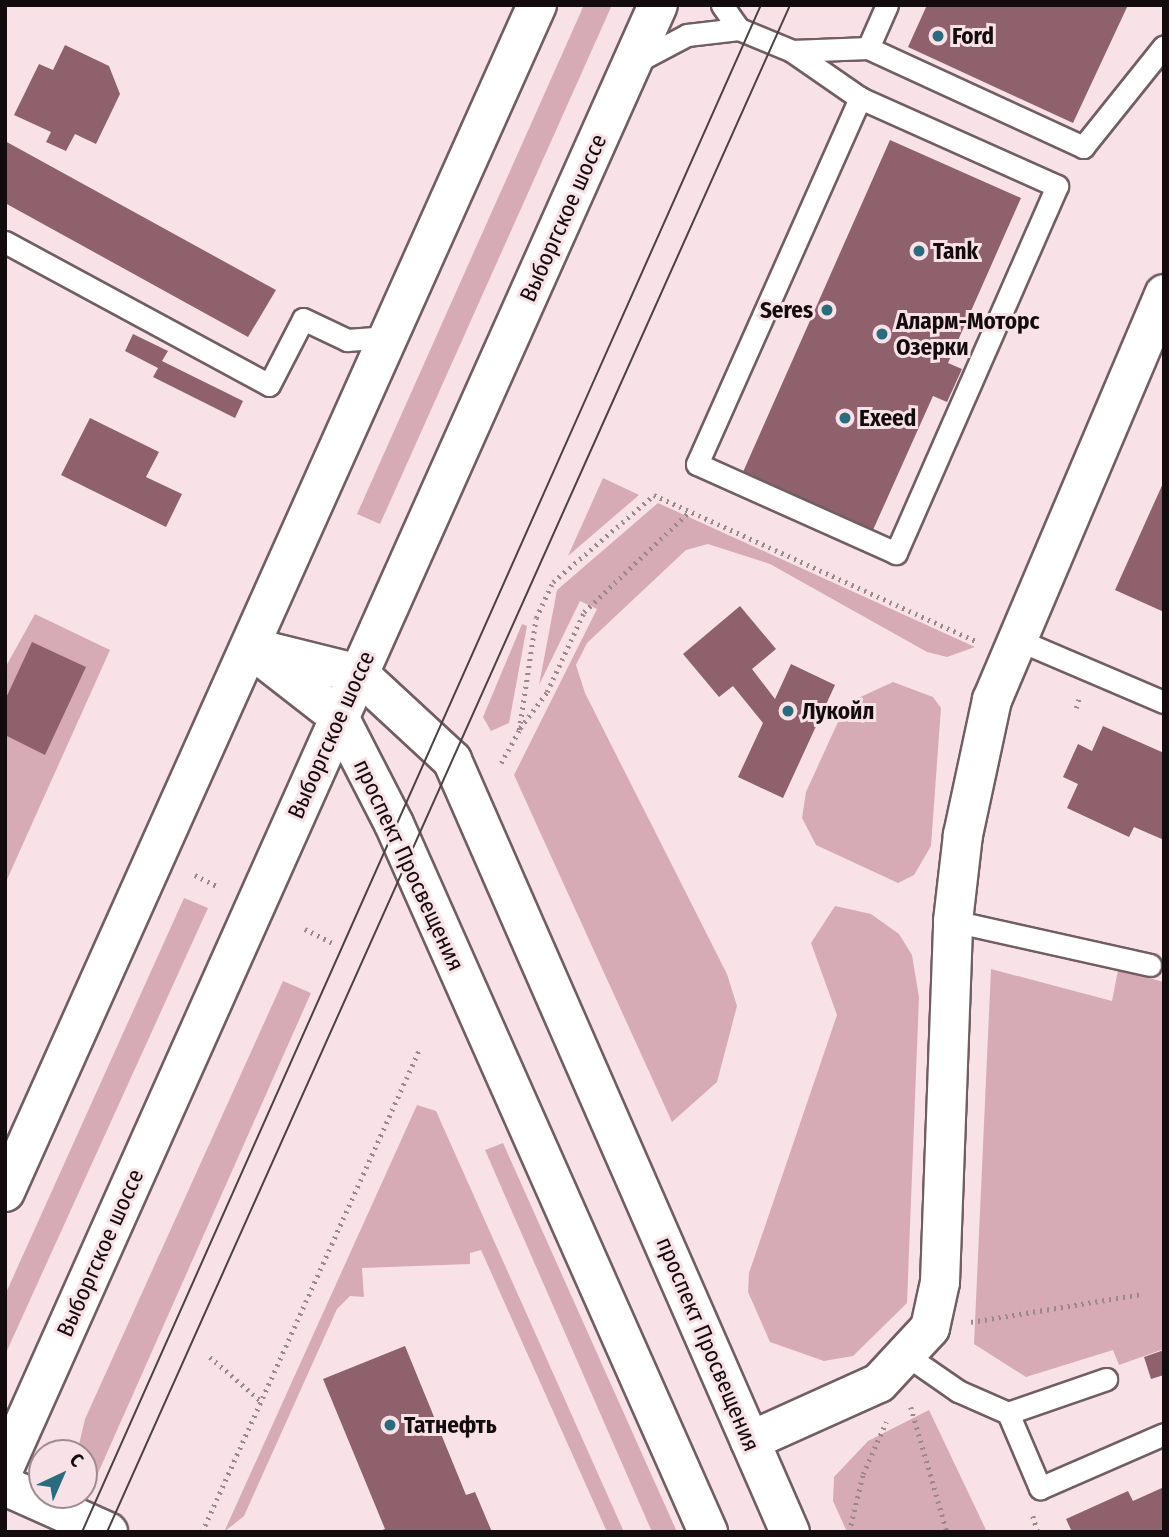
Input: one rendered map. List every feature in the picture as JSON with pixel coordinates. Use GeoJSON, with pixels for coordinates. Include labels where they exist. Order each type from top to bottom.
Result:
{"type":"FeatureCollection","features":[{"type":"Feature","properties":{"kind":"main road"},"geometry":{"type":"LineString","coordinates":[[5,1192],[537,5]]}},
{"type":"Feature","properties":{"kind":"main road","name":"Выборгское шоссе"},"geometry":{"type":"LineString","coordinates":[[5,1466],[658,5]]}},
{"type":"Feature","properties":{"kind":"main road"},"geometry":{"type":"LineString","coordinates":[[750,1441],[879,1383],[909,1357],[930,1328],[940,1282],[953,921],[966,822],[992,700],[1012,647],[1164,294]]}},
{"type":"Feature","properties":{"kind":"main road","name":"проспект Просвещения"},"geometry":{"type":"LineString","coordinates":[[250,647],[359,674],[452,761],[790,1532]]}},
{"type":"Feature","properties":{"kind":"main road","name":"проспект Просвещения"},"geometry":{"type":"LineString","coordinates":[[250,647],[339,717],[408,853],[708,1532]]}},
{"type":"Feature","properties":{"kind":"main road"},"geometry":{"type":"LineString","coordinates":[[5,1486],[108,1532]]}},
{"type":"Feature","properties":{"kind":"lane"},"geometry":{"type":"LineString","coordinates":[[722,5],[739,29]]}},
{"type":"Feature","properties":{"kind":"lane"},"geometry":{"type":"LineString","coordinates":[[868,48],[887,5]]}},
{"type":"Feature","properties":{"kind":"lane"},"geometry":{"type":"LineString","coordinates":[[632,64],[687,35],[739,29],[792,51],[860,98],[1056,186],[896,553],[697,464],[860,98]]}},
{"type":"Feature","properties":{"kind":"lane"},"geometry":{"type":"LineString","coordinates":[[792,51],[868,48],[1083,147],[1164,46]]}},
{"type":"Feature","properties":{"kind":"lane"},"geometry":{"type":"LineString","coordinates":[[5,242],[269,385],[303,319],[347,340],[388,337]]}},
{"type":"Feature","properties":{"kind":"lane"},"geometry":{"type":"LineString","coordinates":[[1012,647],[1164,702]]}},
{"type":"Feature","properties":{"kind":"lane"},"geometry":{"type":"LineString","coordinates":[[953,921],[1150,965]]}},
{"type":"Feature","properties":{"kind":"lane"},"geometry":{"type":"LineString","coordinates":[[909,1357],[958,1391],[1008,1413],[1106,1379]]}},
{"type":"Feature","properties":{"kind":"lane"},"geometry":{"type":"LineString","coordinates":[[1008,1413],[1040,1488],[1164,1434]]}},
{"type":"Feature","properties":{"kind":"path"},"geometry":{"type":"LineString","coordinates":[[519,730],[536,618],[553,582],[654,495],[1012,647]]}},
{"type":"Feature","properties":{"kind":"path"},"geometry":{"type":"LineString","coordinates":[[501,763],[519,730],[547,692],[584,612],[690,511]]}},
{"type":"Feature","properties":{"kind":"path"},"geometry":{"type":"LineString","coordinates":[[195,875],[217,886]]}},
{"type":"Feature","properties":{"kind":"path"},"geometry":{"type":"LineString","coordinates":[[305,929],[333,943]]}},
{"type":"Feature","properties":{"kind":"path"},"geometry":{"type":"LineString","coordinates":[[202,1532],[419,1050]]}},
{"type":"Feature","properties":{"kind":"path"},"geometry":{"type":"LineString","coordinates":[[971,1322],[1142,1294]]}},
{"type":"Feature","properties":{"kind":"path"},"geometry":{"type":"LineString","coordinates":[[210,1357],[261,1401]]}},
{"type":"Feature","properties":{"kind":"path"},"geometry":{"type":"LineString","coordinates":[[911,1406],[947,1532]]}},
{"type":"Feature","properties":{"kind":"path"},"geometry":{"type":"LineString","coordinates":[[849,1532],[863,1474],[888,1418]]}},
{"type":"Feature","properties":{"kind":"shaded area"},"geometry":{"type":"Polygon","coordinates":[[[584,5],[612,5],[380,524],[357,514],[584,5]]]}},
{"type":"Feature","properties":{"kind":"shaded area"},"geometry":{"type":"Polygon","coordinates":[[[603,478],[639,495],[568,556],[603,478]]]}},
{"type":"Feature","properties":{"kind":"shaded area"},"geometry":{"type":"Polygon","coordinates":[[[658,503],[975,647],[947,657],[927,652],[770,564],[708,544],[686,550],[587,643],[576,665],[585,693],[727,974],[737,1006],[717,1082],[672,1122],[514,775],[597,609],[580,601],[539,685],[557,590],[658,503]]]}},
{"type":"Feature","properties":{"kind":"shaded area"},"geometry":{"type":"Polygon","coordinates":[[[35,614],[110,650],[5,884],[5,668],[35,614]]]}},
{"type":"Feature","properties":{"kind":"shaded area"},"geometry":{"type":"Polygon","coordinates":[[[522,624],[527,626],[509,723],[491,731],[483,717],[522,624]]]}},
{"type":"Feature","properties":{"kind":"shaded area"},"geometry":{"type":"Polygon","coordinates":[[[893,682],[933,697],[941,708],[931,846],[914,875],[898,883],[816,845],[802,818],[806,792],[837,724],[854,700],[893,682]]]}},
{"type":"Feature","properties":{"kind":"shaded area"},"geometry":{"type":"Polygon","coordinates":[[[184,898],[208,908],[5,1355],[5,1295],[184,898]]]}},
{"type":"Feature","properties":{"kind":"shaded area"},"geometry":{"type":"Polygon","coordinates":[[[835,906],[871,914],[899,934],[912,955],[919,997],[907,1303],[853,1356],[824,1361],[770,1342],[748,1292],[749,1273],[837,1015],[811,943],[835,906]]]}},
{"type":"Feature","properties":{"kind":"shaded area"},"geometry":{"type":"Polygon","coordinates":[[[991,969],[1112,1001],[1118,970],[1164,982],[1164,1349],[1119,1365],[1113,1350],[1026,1377],[974,1344],[991,969]]]}},
{"type":"Feature","properties":{"kind":"shaded area"},"geometry":{"type":"Polygon","coordinates":[[[283,981],[311,993],[98,1473],[98,1439],[80,1439],[85,1419],[283,981]]]}},
{"type":"Feature","properties":{"kind":"shaded area"},"geometry":{"type":"Polygon","coordinates":[[[417,1105],[436,1111],[624,1532],[607,1532],[481,1250],[470,1253],[470,1264],[362,1268],[364,1297],[350,1296],[337,1309],[244,1516],[224,1532],[417,1105]]]}},
{"type":"Feature","properties":{"kind":"shaded area"},"geometry":{"type":"Polygon","coordinates":[[[503,1143],[677,1532],[652,1532],[485,1150],[503,1143]]]}},
{"type":"Feature","properties":{"kind":"shaded area"},"geometry":{"type":"Polygon","coordinates":[[[929,1410],[987,1532],[847,1532],[833,1501],[834,1477],[868,1441],[929,1410]]]}},
{"type":"Feature","properties":{"kind":"building"},"geometry":{"type":"Polygon","coordinates":[[[927,5],[1128,5],[1073,123],[908,47],[927,5]]]}},
{"type":"Feature","properties":{"kind":"building"},"geometry":{"type":"Polygon","coordinates":[[[65,45],[109,66],[120,94],[96,144],[75,134],[66,151],[46,142],[51,132],[14,115],[39,64],[53,70],[65,45]]]}},
{"type":"Feature","properties":{"kind":"building","name":"Аларм-Моторс Озерки"},"geometry":{"type":"Polygon","coordinates":[[[890,140],[1021,198],[948,363],[962,369],[947,402],[933,396],[873,530],[743,472],[890,140]]]}},
{"type":"Feature","properties":{"kind":"building"},"geometry":{"type":"Polygon","coordinates":[[[5,141],[276,290],[248,337],[5,203],[5,141]]]}},
{"type":"Feature","properties":{"kind":"building"},"geometry":{"type":"Polygon","coordinates":[[[133,334],[168,351],[162,361],[243,401],[235,418],[153,377],[158,368],[125,351],[133,334]]]}},
{"type":"Feature","properties":{"kind":"building"},"geometry":{"type":"Polygon","coordinates":[[[90,418],[159,452],[146,477],[182,494],[166,527],[61,475],[90,418]]]}},
{"type":"Feature","properties":{"kind":"building"},"geometry":{"type":"Polygon","coordinates":[[[1164,481],[1164,612],[1115,590],[1164,481]]]}},
{"type":"Feature","properties":{"kind":"building","name":"Лукойл"},"geometry":{"type":"Polygon","coordinates":[[[740,606],[776,649],[752,669],[775,699],[791,664],[835,685],[783,798],[738,777],[763,723],[733,686],[719,697],[683,654],[740,606]]]}},
{"type":"Feature","properties":{"kind":"building"},"geometry":{"type":"Polygon","coordinates":[[[32,642],[86,667],[45,755],[5,735],[5,700],[32,642]]]}},
{"type":"Feature","properties":{"kind":"building"},"geometry":{"type":"Polygon","coordinates":[[[1103,726],[1164,753],[1164,840],[1134,827],[1129,837],[1067,808],[1078,784],[1063,777],[1078,744],[1092,751],[1103,726]]]}},
{"type":"Feature","properties":{"kind":"building","name":"Татнефть"},"geometry":{"type":"Polygon","coordinates":[[[405,1346],[466,1495],[475,1492],[492,1532],[377,1532],[385,1529],[323,1379],[405,1346]]]}},
{"type":"Feature","properties":{"kind":"building"},"geometry":{"type":"Polygon","coordinates":[[[1164,1350],[1164,1375],[1151,1379],[1144,1357],[1164,1350]]]}},
{"type":"Feature","properties":{"kind":"building"},"geometry":{"type":"Polygon","coordinates":[[[1164,1487],[1164,1532],[1072,1532],[1066,1519],[1128,1491],[1133,1501],[1164,1487]]]}},
{"type":"Feature","properties":{"kind":"tram line"},"geometry":{"type":"LineString","coordinates":[[82,1532],[761,5]]}},
{"type":"Feature","properties":{"kind":"tram line"},"geometry":{"type":"LineString","coordinates":[[107,1532],[790,5]]}},
{"type":"Feature","properties":{"kind":"place","name":"Ford"},"geometry":{"type":"Point","coordinates":[938,36]}},
{"type":"Feature","properties":{"kind":"place","name":"Tank"},"geometry":{"type":"Point","coordinates":[919,251]}},
{"type":"Feature","properties":{"kind":"place","name":"Seres"},"geometry":{"type":"Point","coordinates":[827,310]}},
{"type":"Feature","properties":{"kind":"place","name":"Аларм-Моторс Озерки"},"geometry":{"type":"Point","coordinates":[882,334]}},
{"type":"Feature","properties":{"kind":"place","name":"Exeed"},"geometry":{"type":"Point","coordinates":[845,418]}},
{"type":"Feature","properties":{"kind":"place","name":"Лукойл"},"geometry":{"type":"Point","coordinates":[788,711]}},
{"type":"Feature","properties":{"kind":"place","name":"Татнефть"},"geometry":{"type":"Point","coordinates":[390,1425]}}]}
